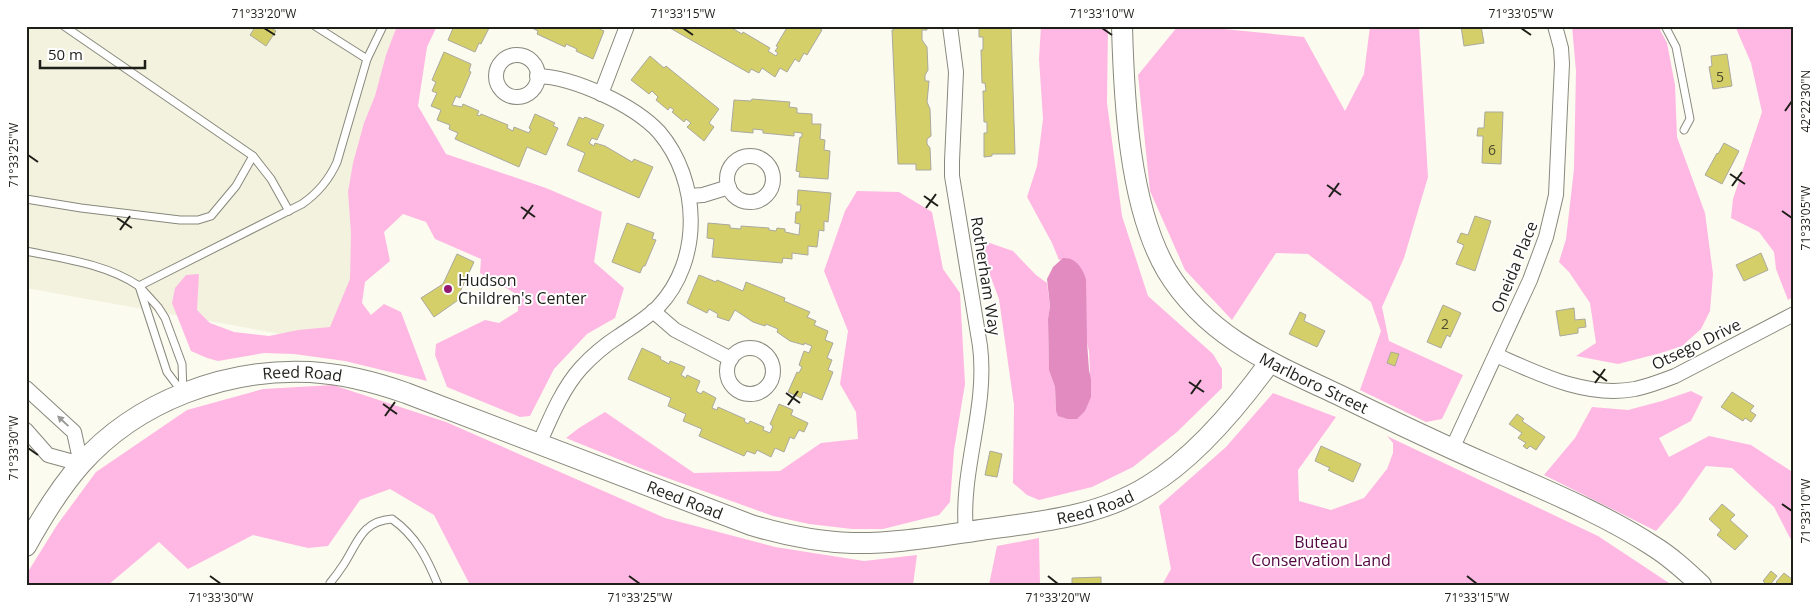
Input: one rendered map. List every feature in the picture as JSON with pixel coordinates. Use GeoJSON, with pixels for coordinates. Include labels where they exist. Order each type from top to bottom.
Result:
{"type":"FeatureCollection","features":[{"type":"Feature","properties":{"kind":"street"},"geometry":{"type":"LineString","coordinates":[[601,94],[627,26]]}},
{"type":"Feature","properties":{"kind":"street","name":"Rotherham Way"},"geometry":{"type":"LineString","coordinates":[[950,26],[956,72],[952,176],[981,359],[980,393],[965,508],[966,532]]}},
{"type":"Feature","properties":{"kind":"street","name":"Marlboro Street"},"geometry":{"type":"LineString","coordinates":[[1122,26],[1128,116],[1136,184],[1147,224],[1160,256],[1179,288],[1203,316],[1234,342],[1270,362],[1452,449],[1571,502],[1635,535],[1670,558],[1701,585]]}},
{"type":"Feature","properties":{"kind":"street","name":"Oneida Place"},"geometry":{"type":"LineString","coordinates":[[1452,449],[1496,355],[1539,258],[1546,237],[1554,202],[1557,174],[1562,64],[1561,48],[1555,26]]}},
{"type":"Feature","properties":{"kind":"street"},"geometry":{"type":"LineString","coordinates":[[537,76],[561,79],[622,103],[637,113],[664,138],[682,170],[689,196],[691,232],[685,259],[671,289],[653,311],[609,344],[580,370],[553,412],[539,444]]}},
{"type":"Feature","properties":{"kind":"street"},"geometry":{"type":"LineString","coordinates":[[689,196],[702,195],[729,187]]}},
{"type":"Feature","properties":{"kind":"street"},"geometry":{"type":"LineString","coordinates":[[653,311],[675,330],[731,359]]}},
{"type":"Feature","properties":{"kind":"street","name":"Otsego Drive"},"geometry":{"type":"LineString","coordinates":[[1496,355],[1578,387],[1616,391],[1635,389],[1655,384],[1674,376],[1794,314]]}},
{"type":"Feature","properties":{"kind":"street","name":"Reed Road"},"geometry":{"type":"LineString","coordinates":[[26,546],[57,494],[81,464],[97,448],[131,421],[163,402],[183,393],[256,375],[291,372],[330,374],[388,386],[731,518],[788,535],[859,543],[918,539],[1080,514],[1106,507],[1131,496],[1166,475],[1195,448],[1236,406],[1270,362]]}},
{"type":"Feature","properties":{"kind":"street"},"geometry":{"type":"LineString","coordinates":[[26,388],[74,432],[81,464],[48,455],[26,430]]}},
{"type":"Feature","properties":{"kind":"lane"},"geometry":{"type":"LineString","coordinates":[[64,26],[253,156],[270,179],[289,211]]}},
{"type":"Feature","properties":{"kind":"lane"},"geometry":{"type":"LineString","coordinates":[[316,26],[367,60]]}},
{"type":"Feature","properties":{"kind":"lane"},"geometry":{"type":"LineString","coordinates":[[139,286],[289,211],[313,197],[331,175],[342,150],[367,60],[383,26]]}},
{"type":"Feature","properties":{"kind":"lane"},"geometry":{"type":"LineString","coordinates":[[1665,26],[1676,47],[1690,119],[1684,130]]}},
{"type":"Feature","properties":{"kind":"lane"},"geometry":{"type":"LineString","coordinates":[[26,199],[180,220],[198,220],[211,216],[236,186],[253,156]]}},
{"type":"Feature","properties":{"kind":"lane"},"geometry":{"type":"LineString","coordinates":[[26,251],[113,271],[139,286],[158,306],[165,318],[182,364],[183,393]]}},
{"type":"Feature","properties":{"kind":"lane"},"geometry":{"type":"LineString","coordinates":[[139,286],[167,372],[183,393]]}},
{"type":"Feature","properties":{"kind":"lane"},"geometry":{"type":"LineString","coordinates":[[330,583],[362,532],[380,520],[392,519],[414,538],[427,560],[438,585]]}},
{"type":"Feature","properties":{"kind":"shaded area"},"geometry":{"type":"Polygon","coordinates":[[[26,26],[429,26],[371,128],[353,347],[26,288],[26,26]]]}},
{"type":"Feature","properties":{"kind":"shaded area"},"geometry":{"type":"Polygon","coordinates":[[[1063,258],[1072,259],[1081,268],[1086,279],[1087,342],[1091,397],[1085,411],[1077,419],[1067,419],[1058,416],[1055,387],[1049,370],[1048,319],[1050,306],[1047,279],[1053,267],[1063,258]]]}},
{"type":"Feature","properties":{"kind":"green space"},"geometry":{"type":"Polygon","coordinates":[[[397,26],[437,26],[427,47],[418,106],[446,154],[546,188],[602,212],[594,262],[624,288],[615,318],[587,334],[554,369],[530,416],[520,417],[447,387],[435,355],[436,344],[485,320],[499,323],[518,311],[518,295],[480,273],[481,259],[435,239],[426,222],[403,214],[384,232],[390,261],[365,282],[362,303],[371,315],[384,304],[401,312],[427,381],[345,361],[294,354],[264,353],[218,361],[207,358],[191,351],[172,303],[175,288],[186,275],[199,274],[197,310],[210,323],[234,332],[269,336],[298,330],[330,327],[350,279],[351,233],[348,192],[353,163],[364,123],[375,96],[386,55],[397,26]]]}},
{"type":"Feature","properties":{"kind":"green space"},"geometry":{"type":"Polygon","coordinates":[[[1041,26],[1108,26],[1107,103],[1122,216],[1148,296],[1213,354],[1222,369],[1222,388],[1177,432],[1133,467],[1092,487],[1039,500],[1027,495],[1013,483],[1014,405],[999,299],[987,267],[981,240],[1013,251],[1036,275],[1047,283],[1050,306],[1048,319],[1049,369],[1055,387],[1056,411],[1063,418],[1072,419],[1091,397],[1089,351],[1067,258],[1059,260],[1027,197],[1037,166],[1043,119],[1039,59],[1041,26]]]}},
{"type":"Feature","properties":{"kind":"green space"},"geometry":{"type":"Polygon","coordinates":[[[1178,26],[1304,37],[1345,111],[1364,74],[1370,26],[1419,26],[1428,177],[1404,258],[1382,307],[1389,341],[1463,375],[1442,419],[1426,422],[1360,390],[1381,331],[1371,302],[1308,254],[1276,253],[1232,320],[1185,270],[1150,191],[1138,75],[1178,26]]]}},
{"type":"Feature","properties":{"kind":"green space"},"geometry":{"type":"Polygon","coordinates":[[[1572,26],[1658,26],[1667,43],[1675,85],[1677,137],[1705,213],[1713,274],[1710,311],[1701,329],[1682,346],[1618,364],[1576,356],[1596,343],[1590,303],[1569,272],[1559,262],[1566,239],[1574,169],[1576,71],[1572,26]]]}},
{"type":"Feature","properties":{"kind":"green space"},"geometry":{"type":"Polygon","coordinates":[[[1735,26],[1794,26],[1794,296],[1788,300],[1776,269],[1774,252],[1759,232],[1731,218],[1733,199],[1762,112],[1751,63],[1735,26]]]}},
{"type":"Feature","properties":{"kind":"green space"},"geometry":{"type":"Polygon","coordinates":[[[857,191],[899,192],[932,212],[943,269],[960,293],[965,384],[954,450],[950,502],[939,515],[883,529],[852,529],[809,524],[773,516],[645,470],[566,438],[605,412],[694,473],[780,471],[821,443],[858,439],[856,412],[840,384],[848,331],[824,271],[845,211],[857,191]]]}},
{"type":"Feature","properties":{"kind":"green space"},"geometry":{"type":"Polygon","coordinates":[[[333,385],[446,422],[665,518],[775,547],[864,561],[917,555],[913,585],[470,585],[434,515],[390,489],[360,500],[328,546],[308,548],[253,535],[188,569],[159,542],[108,585],[26,585],[26,575],[57,525],[96,472],[187,410],[263,389],[333,385]]]}},
{"type":"Feature","properties":{"kind":"green space"},"geometry":{"type":"Polygon","coordinates":[[[1691,391],[1703,397],[1691,421],[1659,438],[1669,457],[1709,436],[1751,445],[1794,473],[1794,542],[1774,507],[1732,468],[1706,466],[1679,504],[1656,531],[1544,475],[1575,438],[1592,407],[1628,410],[1691,391]]]}},
{"type":"Feature","properties":{"kind":"green space","name":"Buteau Conservation Land"},"geometry":{"type":"Polygon","coordinates":[[[1273,393],[1336,417],[1298,470],[1299,501],[1331,510],[1364,498],[1387,469],[1393,453],[1393,443],[1387,436],[1598,536],[1672,585],[1162,585],[1171,569],[1159,506],[1226,447],[1273,393]]]}},
{"type":"Feature","properties":{"kind":"green space"},"geometry":{"type":"Polygon","coordinates":[[[1039,538],[1040,585],[989,585],[997,546],[1039,538]]]}},
{"type":"Feature","properties":{"kind":"building"},"geometry":{"type":"Polygon","coordinates":[[[256,26],[268,26],[276,31],[266,46],[250,35],[256,26]]]}},
{"type":"Feature","properties":{"kind":"building"},"geometry":{"type":"Polygon","coordinates":[[[454,26],[490,26],[475,52],[448,40],[454,26]]]}},
{"type":"Feature","properties":{"kind":"building"},"geometry":{"type":"Polygon","coordinates":[[[528,26],[593,26],[604,31],[593,59],[566,44],[565,47],[537,34],[538,31],[528,26]]]}},
{"type":"Feature","properties":{"kind":"building"},"geometry":{"type":"Polygon","coordinates":[[[671,26],[733,26],[732,28],[742,34],[743,32],[770,48],[768,51],[776,56],[778,53],[775,51],[778,47],[776,46],[788,26],[815,26],[822,30],[807,55],[804,53],[799,62],[795,59],[787,72],[780,68],[775,77],[762,68],[759,73],[751,69],[749,73],[670,28],[671,26]]]}},
{"type":"Feature","properties":{"kind":"building"},"geometry":{"type":"Polygon","coordinates":[[[894,26],[927,26],[927,30],[922,30],[922,40],[927,47],[928,70],[925,75],[925,81],[929,81],[927,102],[930,109],[931,136],[927,139],[927,144],[930,148],[931,170],[916,170],[916,164],[898,164],[892,30],[894,30],[894,26]]]}},
{"type":"Feature","properties":{"kind":"building"},"geometry":{"type":"Polygon","coordinates":[[[979,26],[1011,26],[1015,154],[992,154],[992,156],[984,157],[984,133],[987,133],[987,122],[984,122],[983,91],[986,91],[985,83],[982,83],[981,50],[983,50],[983,37],[979,37],[979,26]]]}},
{"type":"Feature","properties":{"kind":"building"},"geometry":{"type":"Polygon","coordinates":[[[1461,26],[1481,26],[1484,43],[1464,46],[1461,26]]]}},
{"type":"Feature","properties":{"kind":"building"},"geometry":{"type":"Polygon","coordinates":[[[444,52],[471,64],[469,71],[471,72],[460,98],[456,96],[452,105],[462,107],[463,104],[479,111],[477,115],[480,116],[481,114],[508,125],[507,128],[513,131],[514,127],[529,133],[531,129],[529,128],[535,114],[555,123],[553,126],[558,128],[546,155],[527,147],[519,167],[455,139],[458,133],[449,129],[450,125],[437,120],[441,110],[431,106],[437,93],[432,91],[436,82],[432,80],[444,52]]]}},
{"type":"Feature","properties":{"kind":"building"},"geometry":{"type":"Polygon","coordinates":[[[1727,54],[1732,86],[1713,89],[1709,67],[1712,66],[1711,56],[1727,54]]]}},
{"type":"Feature","properties":{"kind":"building"},"geometry":{"type":"Polygon","coordinates":[[[650,56],[664,68],[666,66],[719,109],[709,123],[714,127],[704,141],[687,127],[691,123],[686,119],[684,122],[672,112],[674,110],[670,107],[668,110],[656,100],[658,97],[652,91],[649,94],[631,80],[650,56]]]}},
{"type":"Feature","properties":{"kind":"building"},"geometry":{"type":"Polygon","coordinates":[[[752,99],[790,102],[789,107],[797,108],[797,113],[812,114],[812,124],[821,124],[820,139],[825,140],[824,150],[830,151],[828,179],[799,177],[800,172],[796,171],[802,133],[794,132],[794,136],[763,133],[763,130],[753,129],[753,133],[731,131],[734,100],[751,101],[752,99]]]}},
{"type":"Feature","properties":{"kind":"building"},"geometry":{"type":"Polygon","coordinates":[[[1485,112],[1503,112],[1501,164],[1482,163],[1483,136],[1477,136],[1478,128],[1484,128],[1485,112]]]}},
{"type":"Feature","properties":{"kind":"building"},"geometry":{"type":"Polygon","coordinates":[[[579,117],[583,119],[585,117],[604,125],[597,140],[592,138],[589,143],[594,146],[595,143],[605,146],[632,162],[634,159],[653,167],[639,198],[578,171],[585,153],[567,145],[579,117]]]}},
{"type":"Feature","properties":{"kind":"building"},"geometry":{"type":"Polygon","coordinates":[[[1724,143],[1739,151],[1722,184],[1705,175],[1724,143]]]}},
{"type":"Feature","properties":{"kind":"building"},"geometry":{"type":"Polygon","coordinates":[[[798,190],[831,193],[828,222],[824,221],[824,231],[819,230],[817,247],[808,246],[808,255],[792,253],[792,259],[783,258],[782,263],[712,257],[714,239],[707,238],[708,223],[730,225],[730,228],[741,229],[741,226],[769,228],[769,230],[776,231],[777,228],[785,229],[785,232],[799,235],[800,224],[795,223],[796,212],[800,212],[801,205],[797,205],[798,190]]]}},
{"type":"Feature","properties":{"kind":"building"},"geometry":{"type":"Polygon","coordinates":[[[1475,216],[1491,221],[1475,271],[1456,264],[1464,245],[1457,242],[1461,233],[1468,235],[1475,216]]]}},
{"type":"Feature","properties":{"kind":"building"},"geometry":{"type":"Polygon","coordinates":[[[627,223],[654,233],[652,239],[656,240],[640,273],[612,262],[627,223]]]}},
{"type":"Feature","properties":{"kind":"building"},"geometry":{"type":"Polygon","coordinates":[[[1761,253],[1768,270],[1744,281],[1736,265],[1761,253]]]}},
{"type":"Feature","properties":{"kind":"building","name":"Hudson Children's Center"},"geometry":{"type":"Polygon","coordinates":[[[457,254],[474,262],[459,294],[461,298],[434,317],[421,298],[443,284],[457,254]]]}},
{"type":"Feature","properties":{"kind":"building"},"geometry":{"type":"Polygon","coordinates":[[[699,275],[743,291],[746,282],[785,298],[784,301],[810,312],[807,317],[816,321],[814,325],[828,331],[825,340],[833,343],[827,358],[832,360],[828,370],[833,372],[822,400],[803,392],[801,398],[788,392],[797,372],[799,373],[802,367],[799,365],[804,351],[809,353],[812,346],[790,341],[777,332],[778,329],[766,324],[765,326],[753,322],[735,310],[729,321],[717,317],[718,314],[709,309],[707,313],[687,303],[699,275]]]}},
{"type":"Feature","properties":{"kind":"building"},"geometry":{"type":"Polygon","coordinates":[[[1443,305],[1461,313],[1450,337],[1447,335],[1441,348],[1427,342],[1443,305]]]}},
{"type":"Feature","properties":{"kind":"building"},"geometry":{"type":"Polygon","coordinates":[[[1574,308],[1575,320],[1585,319],[1586,327],[1578,328],[1578,333],[1560,336],[1556,311],[1574,308]]]}},
{"type":"Feature","properties":{"kind":"building"},"geometry":{"type":"Polygon","coordinates":[[[1300,312],[1306,315],[1304,321],[1325,331],[1317,347],[1289,334],[1300,312]]]}},
{"type":"Feature","properties":{"kind":"building"},"geometry":{"type":"Polygon","coordinates":[[[642,348],[661,357],[660,359],[669,364],[670,361],[685,367],[681,375],[686,378],[687,375],[700,381],[696,391],[701,394],[703,391],[716,398],[712,408],[717,410],[718,407],[745,419],[744,421],[748,424],[750,421],[764,427],[763,430],[770,433],[773,426],[770,424],[779,404],[793,410],[791,415],[808,423],[804,432],[799,430],[794,439],[790,437],[784,452],[775,448],[771,457],[757,450],[755,454],[747,451],[744,456],[699,436],[702,429],[683,421],[686,414],[668,406],[671,398],[628,379],[642,348]]]}},
{"type":"Feature","properties":{"kind":"building"},"geometry":{"type":"Polygon","coordinates":[[[1391,352],[1399,354],[1395,366],[1387,363],[1391,352]]]}},
{"type":"Feature","properties":{"kind":"building"},"geometry":{"type":"Polygon","coordinates":[[[1732,392],[1754,406],[1750,411],[1756,415],[1751,422],[1745,418],[1743,421],[1721,407],[1732,392]]]}},
{"type":"Feature","properties":{"kind":"building"},"geometry":{"type":"Polygon","coordinates":[[[1517,414],[1524,419],[1522,421],[1545,437],[1536,450],[1530,446],[1527,449],[1523,446],[1526,443],[1518,438],[1522,433],[1509,424],[1517,414]]]}},
{"type":"Feature","properties":{"kind":"building"},"geometry":{"type":"Polygon","coordinates":[[[1321,446],[1361,464],[1353,482],[1328,470],[1330,468],[1315,461],[1321,446]]]}},
{"type":"Feature","properties":{"kind":"building"},"geometry":{"type":"Polygon","coordinates":[[[990,451],[1002,454],[997,477],[985,475],[990,451]]]}},
{"type":"Feature","properties":{"kind":"building"},"geometry":{"type":"Polygon","coordinates":[[[1722,504],[1735,515],[1730,520],[1748,536],[1735,550],[1717,535],[1721,530],[1709,519],[1722,504]]]}},
{"type":"Feature","properties":{"kind":"building"},"geometry":{"type":"Polygon","coordinates":[[[1771,571],[1777,576],[1770,585],[1767,585],[1763,581],[1771,571]]]}},
{"type":"Feature","properties":{"kind":"building"},"geometry":{"type":"Polygon","coordinates":[[[1784,573],[1793,580],[1789,585],[1779,585],[1776,582],[1784,573]]]}},
{"type":"Feature","properties":{"kind":"building"},"geometry":{"type":"Polygon","coordinates":[[[1101,577],[1101,585],[1072,585],[1072,578],[1101,577]]]}},
{"type":"Feature","properties":{"kind":"place","name":"Hudson Children's Center"},"geometry":{"type":"Point","coordinates":[448,289]}}]}
